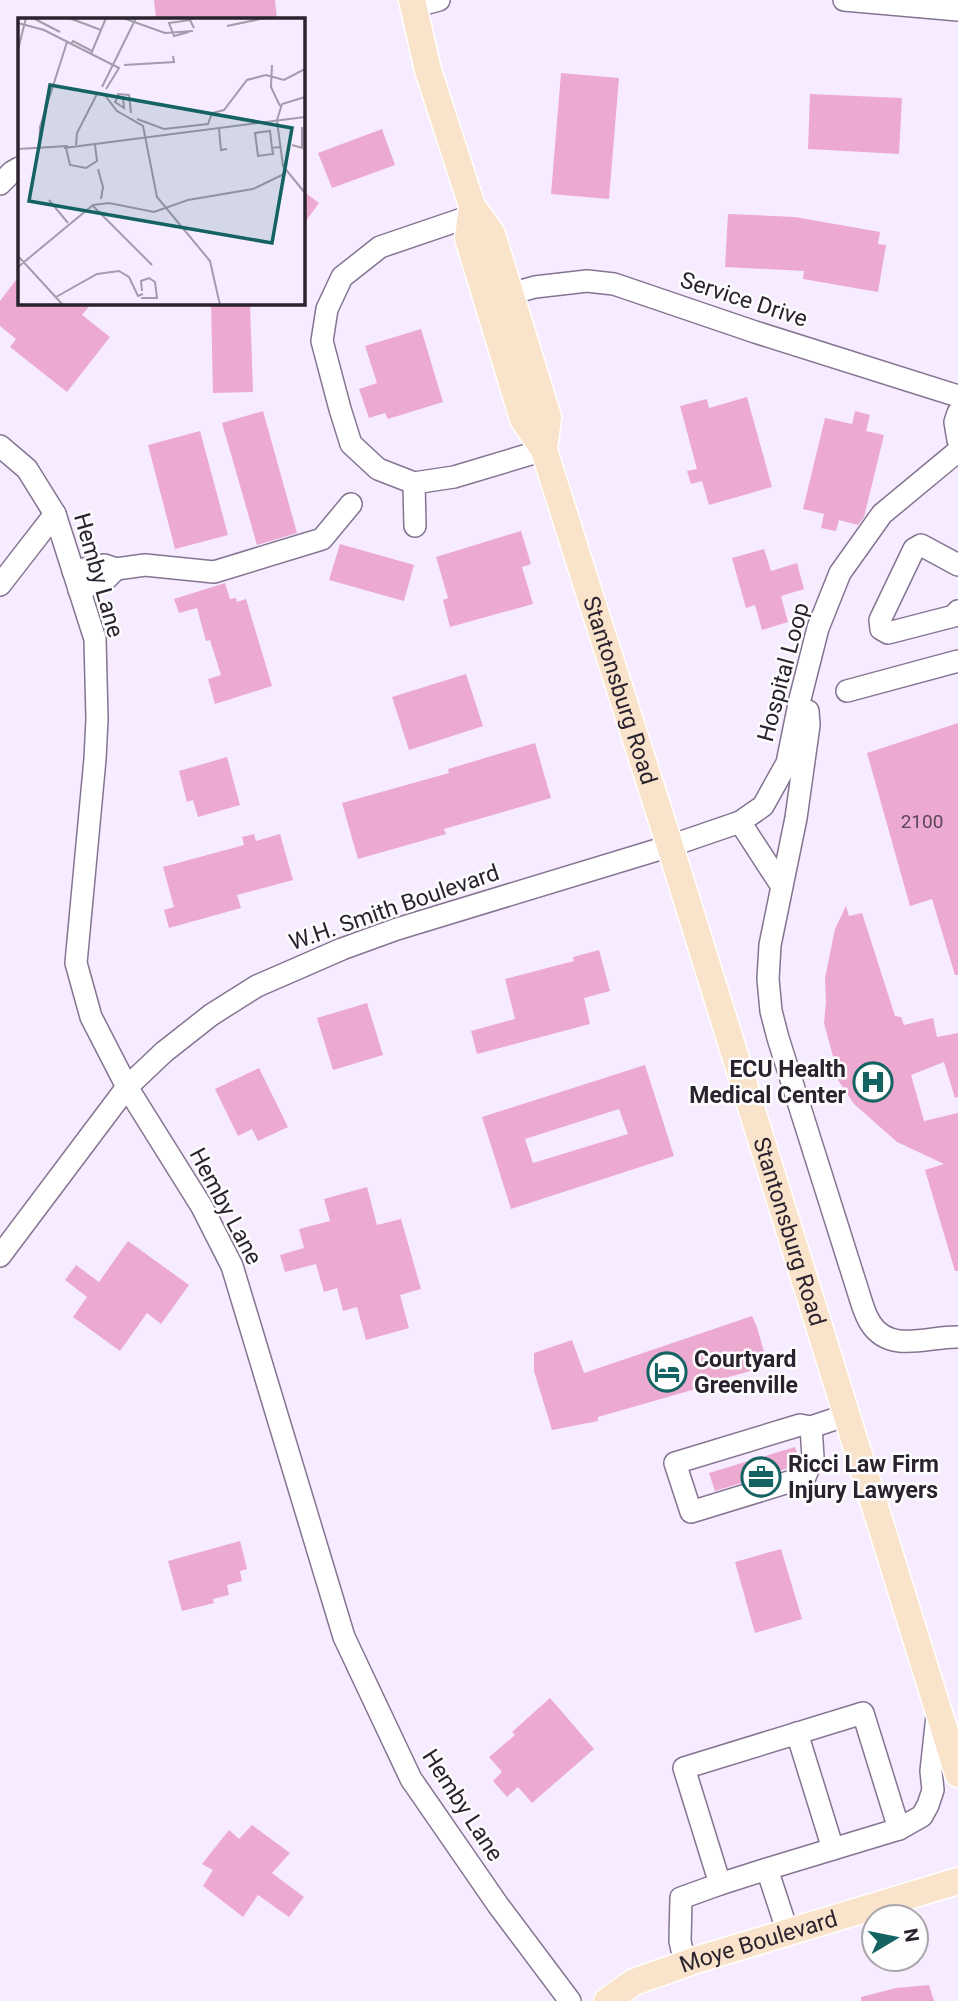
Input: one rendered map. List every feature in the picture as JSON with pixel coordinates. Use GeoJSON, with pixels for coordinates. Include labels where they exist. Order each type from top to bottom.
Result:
{"type":"FeatureCollection","features":[{"type":"Feature","properties":{"kind":"main road","name":"Stantonsburg Road"},"geometry":{"type":"LineString","coordinates":[[412,3],[428,70],[472,211],[492,234],[548,417],[544,450]]}},
{"type":"Feature","properties":{"kind":"main road","name":"Stantonsburg Road"},"geometry":{"type":"LineString","coordinates":[[472,211],[468,238],[523,419],[544,450],[958,1774]]}},
{"type":"Feature","properties":{"kind":"main road","name":"Moye Boulevard"},"geometry":{"type":"LineString","coordinates":[[607,2001],[634,1982],[685,1964],[958,1881]]}},
{"type":"Feature","properties":{"kind":"street"},"geometry":{"type":"LineString","coordinates":[[412,3],[439,0]]}},
{"type":"Feature","properties":{"kind":"street"},"geometry":{"type":"LineString","coordinates":[[844,0],[958,10]]}},
{"type":"Feature","properties":{"kind":"street"},"geometry":{"type":"LineString","coordinates":[[0,184],[18,169]]}},
{"type":"Feature","properties":{"kind":"street"},"geometry":{"type":"LineString","coordinates":[[472,211],[380,247],[342,277],[327,309],[323,341],[340,409],[351,444],[378,469],[414,483],[454,477],[544,450]]}},
{"type":"Feature","properties":{"kind":"street","name":"Service Drive"},"geometry":{"type":"LineString","coordinates":[[510,294],[535,287],[587,281],[614,284],[958,396]]}},
{"type":"Feature","properties":{"kind":"street"},"geometry":{"type":"LineString","coordinates":[[958,413],[955,422],[958,440]]}},
{"type":"Feature","properties":{"kind":"street","name":"Hemby Lane"},"geometry":{"type":"LineString","coordinates":[[0,446],[27,469],[55,514],[95,639],[97,719],[76,963],[91,1017],[127,1087],[202,1207],[232,1266],[344,1637],[411,1779],[498,1905],[570,2001]]}},
{"type":"Feature","properties":{"kind":"street","name":"Hospital Loop"},"geometry":{"type":"LineString","coordinates":[[670,846],[740,822],[764,806],[787,763],[818,628],[840,573],[882,514],[958,452]]}},
{"type":"Feature","properties":{"kind":"street"},"geometry":{"type":"LineString","coordinates":[[414,483],[415,526]]}},
{"type":"Feature","properties":{"kind":"street"},"geometry":{"type":"LineString","coordinates":[[76,580],[104,565],[116,569],[145,565],[214,572],[322,539],[351,504]]}},
{"type":"Feature","properties":{"kind":"street"},"geometry":{"type":"LineString","coordinates":[[0,585],[55,514]]}},
{"type":"Feature","properties":{"kind":"street"},"geometry":{"type":"LineString","coordinates":[[958,565],[921,545],[914,549],[880,620],[881,629],[888,633],[954,617],[958,611]]}},
{"type":"Feature","properties":{"kind":"street"},"geometry":{"type":"LineString","coordinates":[[847,691],[958,661]]}},
{"type":"Feature","properties":{"kind":"street"},"geometry":{"type":"LineString","coordinates":[[806,674],[809,724],[796,818],[770,945],[768,979],[771,1011],[864,1309],[871,1324],[883,1336],[898,1342],[958,1338]]}},
{"type":"Feature","properties":{"kind":"street"},"geometry":{"type":"LineString","coordinates":[[740,822],[781,885]]}},
{"type":"Feature","properties":{"kind":"street","name":"W.H. Smith Boulevard"},"geometry":{"type":"LineString","coordinates":[[0,1256],[127,1087],[173,1044],[211,1015],[257,986],[342,949],[397,929],[670,846]]}},
{"type":"Feature","properties":{"kind":"street"},"geometry":{"type":"LineString","coordinates":[[811,1427],[813,1457],[805,1477],[691,1512],[675,1463],[800,1425],[811,1427],[846,1415]]}},
{"type":"Feature","properties":{"kind":"street"},"geometry":{"type":"LineString","coordinates":[[685,1964],[680,1941],[681,1898],[898,1829],[922,1816],[933,1790],[931,1771],[938,1710]]}},
{"type":"Feature","properties":{"kind":"street"},"geometry":{"type":"LineString","coordinates":[[720,1884],[684,1768],[797,1733],[863,1713],[898,1829]]}},
{"type":"Feature","properties":{"kind":"street"},"geometry":{"type":"LineString","coordinates":[[797,1733],[833,1849]]}},
{"type":"Feature","properties":{"kind":"street"},"geometry":{"type":"LineString","coordinates":[[767,1869],[788,1933]]}},
{"type":"Feature","properties":{"kind":"building"},"geometry":{"type":"Polygon","coordinates":[[[154,0],[275,0],[277,18],[156,18],[154,0]]]}},
{"type":"Feature","properties":{"kind":"building"},"geometry":{"type":"Polygon","coordinates":[[[561,73],[619,78],[609,199],[551,194],[561,73]]]}},
{"type":"Feature","properties":{"kind":"building"},"geometry":{"type":"Polygon","coordinates":[[[810,94],[902,98],[899,154],[808,149],[810,94]]]}},
{"type":"Feature","properties":{"kind":"building"},"geometry":{"type":"Polygon","coordinates":[[[382,129],[395,165],[332,188],[318,153],[382,129]]]}},
{"type":"Feature","properties":{"kind":"building"},"geometry":{"type":"Polygon","coordinates":[[[304,192],[319,203],[304,224],[304,192]]]}},
{"type":"Feature","properties":{"kind":"building"},"geometry":{"type":"Polygon","coordinates":[[[728,214],[795,217],[880,232],[878,244],[886,245],[878,292],[803,279],[804,271],[725,267],[728,214]]]}},
{"type":"Feature","properties":{"kind":"building"},"geometry":{"type":"Polygon","coordinates":[[[18,277],[18,304],[91,304],[82,315],[110,337],[67,392],[10,347],[16,339],[0,326],[0,301],[18,277]]]}},
{"type":"Feature","properties":{"kind":"building"},"geometry":{"type":"Polygon","coordinates":[[[211,304],[250,304],[253,392],[213,393],[211,304]]]}},
{"type":"Feature","properties":{"kind":"building"},"geometry":{"type":"Polygon","coordinates":[[[421,329],[443,402],[388,419],[385,413],[369,418],[359,389],[377,383],[365,346],[421,329]]]}},
{"type":"Feature","properties":{"kind":"building"},"geometry":{"type":"Polygon","coordinates":[[[747,397],[772,487],[709,505],[702,481],[691,484],[687,471],[697,469],[680,406],[707,399],[709,408],[747,397]]]}},
{"type":"Feature","properties":{"kind":"building"},"geometry":{"type":"Polygon","coordinates":[[[263,411],[297,533],[257,545],[222,423],[263,411]]]}},
{"type":"Feature","properties":{"kind":"building"},"geometry":{"type":"Polygon","coordinates":[[[855,411],[870,415],[866,431],[884,435],[864,517],[858,525],[839,520],[836,531],[821,528],[824,514],[803,509],[825,418],[852,424],[855,411]]]}},
{"type":"Feature","properties":{"kind":"building"},"geometry":{"type":"Polygon","coordinates":[[[200,431],[228,535],[175,549],[148,445],[200,431]]]}},
{"type":"Feature","properties":{"kind":"building"},"geometry":{"type":"Polygon","coordinates":[[[521,531],[531,564],[522,567],[533,604],[450,627],[443,600],[448,598],[436,557],[521,531]]]}},
{"type":"Feature","properties":{"kind":"building"},"geometry":{"type":"Polygon","coordinates":[[[340,544],[414,565],[404,601],[329,580],[340,544]]]}},
{"type":"Feature","properties":{"kind":"building"},"geometry":{"type":"Polygon","coordinates":[[[764,549],[771,571],[797,563],[804,589],[781,596],[788,622],[762,630],[755,605],[746,608],[732,558],[764,549]]]}},
{"type":"Feature","properties":{"kind":"building"},"geometry":{"type":"Polygon","coordinates":[[[225,583],[230,599],[236,598],[237,602],[246,599],[272,686],[215,704],[208,679],[221,675],[210,640],[206,641],[197,608],[179,613],[174,599],[225,583]]]}},
{"type":"Feature","properties":{"kind":"building"},"geometry":{"type":"Polygon","coordinates":[[[466,674],[483,726],[409,750],[392,697],[466,674]]]}},
{"type":"Feature","properties":{"kind":"building"},"geometry":{"type":"Polygon","coordinates":[[[958,723],[958,975],[955,975],[932,899],[910,906],[867,753],[958,723]]]}},
{"type":"Feature","properties":{"kind":"building"},"geometry":{"type":"Polygon","coordinates":[[[535,743],[551,798],[444,829],[446,834],[358,859],[342,803],[449,773],[448,769],[535,743]]]}},
{"type":"Feature","properties":{"kind":"building"},"geometry":{"type":"Polygon","coordinates":[[[227,757],[240,805],[198,817],[193,800],[187,802],[179,771],[227,757]]]}},
{"type":"Feature","properties":{"kind":"building"},"geometry":{"type":"Polygon","coordinates":[[[254,834],[256,841],[280,834],[293,880],[237,895],[241,908],[169,928],[164,910],[174,907],[163,867],[244,845],[242,837],[254,834]]]}},
{"type":"Feature","properties":{"kind":"building"},"geometry":{"type":"Polygon","coordinates":[[[846,906],[849,916],[862,913],[895,1016],[901,1017],[904,1025],[933,1018],[937,1037],[958,1033],[958,1097],[955,1098],[944,1062],[911,1075],[924,1121],[958,1113],[958,1271],[955,1271],[925,1170],[944,1164],[897,1142],[854,1104],[828,1065],[834,1060],[824,1023],[825,978],[835,929],[846,906]]]}},
{"type":"Feature","properties":{"kind":"building"},"geometry":{"type":"Polygon","coordinates":[[[599,950],[610,991],[584,998],[590,1024],[477,1054],[471,1031],[515,1019],[505,979],[574,961],[573,957],[599,950]]]}},
{"type":"Feature","properties":{"kind":"building"},"geometry":{"type":"Polygon","coordinates":[[[367,1003],[383,1055],[333,1070],[317,1018],[367,1003]]]}},
{"type":"Feature","properties":{"kind":"building"},"geometry":{"type":"Polygon","coordinates":[[[645,1065],[674,1156],[511,1209],[482,1117],[645,1065]],[[619,1109],[525,1139],[533,1163],[628,1134],[619,1109]]]}},
{"type":"Feature","properties":{"kind":"building"},"geometry":{"type":"Polygon","coordinates":[[[259,1068],[288,1127],[258,1141],[252,1129],[238,1136],[215,1089],[259,1068]]]}},
{"type":"Feature","properties":{"kind":"building"},"geometry":{"type":"Polygon","coordinates":[[[367,1187],[377,1225],[401,1219],[421,1289],[400,1295],[409,1328],[366,1340],[357,1307],[343,1311],[337,1288],[324,1292],[316,1264],[285,1272],[280,1255],[304,1248],[299,1229],[330,1221],[324,1199],[367,1187]]]}},
{"type":"Feature","properties":{"kind":"building"},"geometry":{"type":"Polygon","coordinates":[[[128,1241],[189,1285],[161,1324],[147,1313],[120,1351],[73,1317],[87,1297],[65,1280],[76,1265],[99,1282],[128,1241]]]}},
{"type":"Feature","properties":{"kind":"building","name":"Courtyard Greenville"},"geometry":{"type":"Polygon","coordinates":[[[752,1316],[766,1359],[754,1370],[598,1417],[598,1421],[552,1430],[534,1371],[534,1353],[572,1340],[584,1373],[752,1316]]]}},
{"type":"Feature","properties":{"kind":"building"},"geometry":{"type":"Polygon","coordinates":[[[795,1447],[799,1458],[795,1466],[715,1491],[709,1473],[795,1447]]]}},
{"type":"Feature","properties":{"kind":"building"},"geometry":{"type":"Polygon","coordinates":[[[240,1541],[247,1569],[240,1571],[242,1581],[227,1585],[229,1595],[213,1599],[214,1603],[182,1611],[168,1561],[240,1541]]]}},
{"type":"Feature","properties":{"kind":"building"},"geometry":{"type":"Polygon","coordinates":[[[781,1549],[802,1619],[755,1633],[735,1562],[781,1549]]]}},
{"type":"Feature","properties":{"kind":"building"},"geometry":{"type":"Polygon","coordinates":[[[550,1698],[594,1749],[532,1803],[518,1787],[507,1797],[493,1781],[502,1772],[489,1757],[515,1735],[512,1732],[550,1698]]]}},
{"type":"Feature","properties":{"kind":"building"},"geometry":{"type":"Polygon","coordinates":[[[252,1825],[290,1853],[272,1873],[304,1897],[289,1917],[258,1895],[243,1917],[203,1886],[213,1870],[202,1864],[229,1830],[239,1839],[252,1825]]]}},
{"type":"Feature","properties":{"kind":"building"},"geometry":{"type":"Polygon","coordinates":[[[929,1985],[934,2001],[861,2001],[861,1997],[896,1988],[929,1985]]]}},
{"type":"Feature","properties":{"kind":"place","name":"ECU Health Medical Center"},"geometry":{"type":"Point","coordinates":[873,1082]}},
{"type":"Feature","properties":{"kind":"place","name":"Courtyard Greenville"},"geometry":{"type":"Point","coordinates":[667,1372]}},
{"type":"Feature","properties":{"kind":"place","name":"Ricci Law Firm Injury Lawyers"},"geometry":{"type":"Point","coordinates":[761,1477]}}]}
